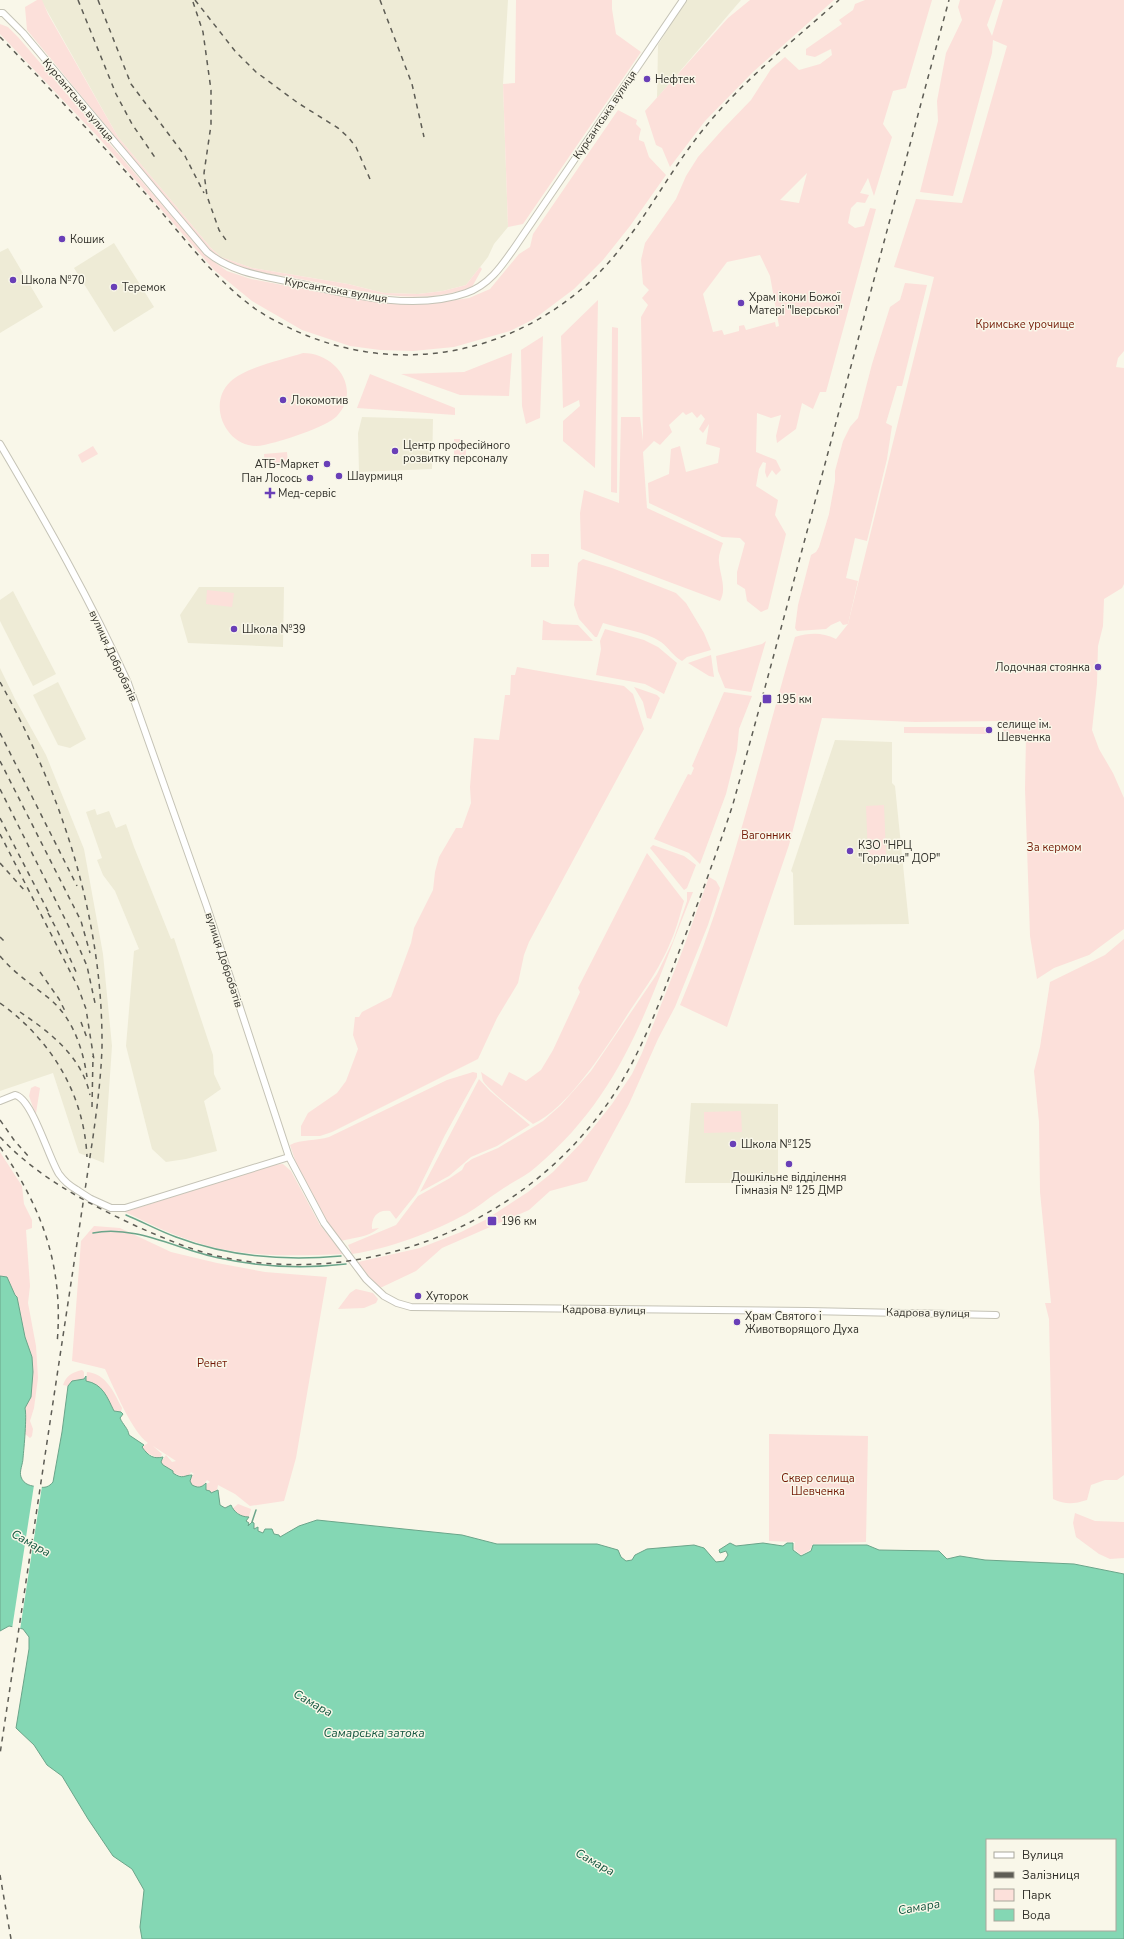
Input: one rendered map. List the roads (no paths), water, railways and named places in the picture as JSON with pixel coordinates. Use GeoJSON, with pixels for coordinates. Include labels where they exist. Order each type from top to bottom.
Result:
{"type":"FeatureCollection","features":[{"type":"Feature","properties":{"kind":"street","name":"Курсантська вулиця"},"geometry":{"type":"LineString","coordinates":[[1,13],[23,33],[202,246],[216,260],[239,271],[347,294],[380,299],[415,301],[453,297],[466,293],[486,283],[494,275],[683,0]]}},
{"type":"Feature","properties":{"kind":"street","name":"вулиця Добробатів"},"geometry":{"type":"LineString","coordinates":[[0,444],[52,534],[128,684],[217,936],[289,1157]]}},
{"type":"Feature","properties":{"kind":"street"},"geometry":{"type":"LineString","coordinates":[[0,1101],[15,1095],[25,1101],[36,1122],[55,1167],[63,1179],[77,1190],[111,1208],[125,1208],[289,1157]]}},
{"type":"Feature","properties":{"kind":"street","name":"Кадрова вулиця"},"geometry":{"type":"LineString","coordinates":[[289,1157],[324,1223],[366,1280],[384,1296],[397,1304],[411,1307],[996,1314]]}},
{"type":"Feature","properties":{"kind":"water","name":"Самарська затока"},"geometry":{"type":"Polygon","coordinates":[[[0,1276],[7,1277],[17,1297],[25,1337],[32,1357],[33,1372],[31,1397],[25,1408],[25,1440],[20,1472],[22,1480],[31,1486],[45,1487],[53,1482],[68,1386],[72,1381],[84,1379],[86,1376],[86,1381],[97,1385],[104,1392],[114,1411],[121,1412],[123,1414],[120,1418],[128,1430],[129,1435],[144,1445],[142,1447],[149,1455],[157,1458],[163,1457],[161,1462],[163,1465],[173,1471],[176,1475],[181,1477],[192,1475],[190,1481],[192,1485],[199,1487],[206,1483],[206,1490],[210,1491],[211,1493],[218,1490],[220,1505],[225,1508],[231,1505],[238,1514],[249,1517],[246,1521],[249,1523],[248,1526],[252,1522],[254,1523],[254,1529],[258,1527],[258,1531],[263,1533],[265,1529],[272,1529],[274,1534],[279,1535],[280,1537],[299,1526],[317,1520],[462,1535],[497,1544],[597,1544],[618,1550],[621,1557],[626,1561],[632,1560],[635,1555],[647,1549],[694,1545],[704,1548],[716,1562],[724,1561],[728,1555],[726,1551],[720,1553],[719,1550],[730,1543],[736,1546],[763,1543],[783,1546],[787,1543],[793,1543],[793,1550],[801,1556],[811,1551],[813,1545],[867,1545],[879,1550],[939,1551],[947,1559],[960,1556],[985,1560],[1074,1564],[1124,1574],[1124,1939],[142,1939],[140,1927],[144,1890],[132,1869],[113,1856],[62,1776],[47,1765],[34,1745],[16,1728],[29,1649],[29,1637],[23,1629],[9,1626],[0,1631],[0,1276]]]}},
{"type":"Feature","properties":{"kind":"waterway"},"geometry":{"type":"LineString","coordinates":[[126,1215],[176,1237],[216,1249],[258,1256],[299,1258],[341,1256]]}},
{"type":"Feature","properties":{"kind":"waterway"},"geometry":{"type":"LineString","coordinates":[[93,1233],[109,1231],[124,1232],[156,1239],[219,1258],[267,1265],[298,1267],[346,1264]]}},
{"type":"Feature","properties":{"kind":"waterway"},"geometry":{"type":"LineString","coordinates":[[252,1522],[256,1510]]}},
{"type":"Feature","properties":{"kind":"railway"},"geometry":{"type":"LineString","coordinates":[[78,0],[116,94],[132,124],[156,159]]}},
{"type":"Feature","properties":{"kind":"railway"},"geometry":{"type":"LineString","coordinates":[[98,0],[131,84],[185,156],[204,193]]}},
{"type":"Feature","properties":{"kind":"railway"},"geometry":{"type":"LineString","coordinates":[[195,0],[235,51],[256,72],[298,103],[338,128],[348,137],[356,147],[370,179]]}},
{"type":"Feature","properties":{"kind":"railway"},"geometry":{"type":"LineString","coordinates":[[380,0],[412,84],[424,137]]}},
{"type":"Feature","properties":{"kind":"railway"},"geometry":{"type":"LineString","coordinates":[[0,37],[96,139],[214,273],[242,299],[266,316],[281,324],[333,345],[371,353],[409,355],[446,352],[483,343],[519,330],[552,311],[584,287],[618,252],[687,151],[717,113],[750,79],[839,0]]}},
{"type":"Feature","properties":{"kind":"railway"},"geometry":{"type":"LineString","coordinates":[[0,1137],[30,1165],[64,1188],[136,1226],[174,1242],[213,1255],[267,1264],[322,1264],[375,1256],[427,1241],[476,1219],[522,1190],[564,1155],[600,1114],[625,1075],[646,1034],[701,895],[733,804],[949,0]]}},
{"type":"Feature","properties":{"kind":"railway"},"geometry":{"type":"LineString","coordinates":[[193,2],[203,32],[211,90],[211,125],[204,173],[207,196],[219,230],[228,243]]}},
{"type":"Feature","properties":{"kind":"railway"},"geometry":{"type":"LineString","coordinates":[[0,682],[22,724],[42,768],[60,813],[75,858],[87,905],[95,952],[100,999],[102,1047],[100,1081],[93,1137],[0,1754]]}},
{"type":"Feature","properties":{"kind":"railway"},"geometry":{"type":"LineString","coordinates":[[0,733],[77,886]]}},
{"type":"Feature","properties":{"kind":"railway"},"geometry":{"type":"LineString","coordinates":[[0,761],[81,921],[90,953]]}},
{"type":"Feature","properties":{"kind":"railway"},"geometry":{"type":"LineString","coordinates":[[0,789],[77,943],[87,966],[95,1003]]}},
{"type":"Feature","properties":{"kind":"railway"},"geometry":{"type":"LineString","coordinates":[[0,818],[51,917]]}},
{"type":"Feature","properties":{"kind":"railway"},"geometry":{"type":"LineString","coordinates":[[0,834],[78,987],[86,1009],[94,1060]]}},
{"type":"Feature","properties":{"kind":"railway"},"geometry":{"type":"LineString","coordinates":[[0,863],[25,891]]}},
{"type":"Feature","properties":{"kind":"railway"},"geometry":{"type":"LineString","coordinates":[[48,913],[77,974]]}},
{"type":"Feature","properties":{"kind":"railway"},"geometry":{"type":"LineString","coordinates":[[0,937],[6,943]]}},
{"type":"Feature","properties":{"kind":"railway"},"geometry":{"type":"LineString","coordinates":[[0,956],[18,974],[51,1000],[65,1016],[80,1045],[87,1077]]}},
{"type":"Feature","properties":{"kind":"railway"},"geometry":{"type":"LineString","coordinates":[[40,972],[59,999],[65,1011]]}},
{"type":"Feature","properties":{"kind":"railway"},"geometry":{"type":"LineString","coordinates":[[0,1003],[35,1034],[62,1070],[72,1090],[79,1111],[87,1157]]}},
{"type":"Feature","properties":{"kind":"railway"},"geometry":{"type":"LineString","coordinates":[[20,1012],[43,1028],[64,1047],[80,1069],[86,1081],[90,1095]]}},
{"type":"Feature","properties":{"kind":"railway"},"geometry":{"type":"LineString","coordinates":[[81,1022],[87,1038]]}},
{"type":"Feature","properties":{"kind":"railway"},"geometry":{"type":"LineString","coordinates":[[92,1107],[93,1056]]}},
{"type":"Feature","properties":{"kind":"railway"},"geometry":{"type":"LineString","coordinates":[[0,1120],[14,1140],[30,1158]]}},
{"type":"Feature","properties":{"kind":"railway"},"geometry":{"type":"LineString","coordinates":[[0,1147],[28,1193],[39,1217],[47,1240],[57,1290],[57,1344]]}},
{"type":"Feature","properties":{"kind":"railway"},"geometry":{"type":"LineString","coordinates":[[0,1875],[11,1939]]}},
{"type":"Feature","properties":{"kind":"place","name":"Нефтек"},"geometry":{"type":"Point","coordinates":[647,79]}},
{"type":"Feature","properties":{"kind":"place","name":"Кошик"},"geometry":{"type":"Point","coordinates":[62,239]}},
{"type":"Feature","properties":{"kind":"place","name":"Школа №70"},"geometry":{"type":"Point","coordinates":[13,280]}},
{"type":"Feature","properties":{"kind":"place","name":"Теремок"},"geometry":{"type":"Point","coordinates":[114,287]}},
{"type":"Feature","properties":{"kind":"place","name":"Храм ікони Божої Матері \"Іверської\""},"geometry":{"type":"Point","coordinates":[741,303]}},
{"type":"Feature","properties":{"kind":"place","name":"Локомотив"},"geometry":{"type":"Point","coordinates":[283,400]}},
{"type":"Feature","properties":{"kind":"place","name":"Центр професійного розвитку персоналу"},"geometry":{"type":"Point","coordinates":[395,451]}},
{"type":"Feature","properties":{"kind":"place","name":"АТБ-Маркет"},"geometry":{"type":"Point","coordinates":[327,464]}},
{"type":"Feature","properties":{"kind":"place","name":"Шаурмиця"},"geometry":{"type":"Point","coordinates":[339,476]}},
{"type":"Feature","properties":{"kind":"place","name":"Пан Лосось"},"geometry":{"type":"Point","coordinates":[310,478]}},
{"type":"Feature","properties":{"kind":"place","name":"Мед-сервіс"},"geometry":{"type":"Point","coordinates":[270,493]}},
{"type":"Feature","properties":{"kind":"place","name":"Школа №39"},"geometry":{"type":"Point","coordinates":[234,629]}},
{"type":"Feature","properties":{"kind":"place","name":"Лодочная стоянка"},"geometry":{"type":"Point","coordinates":[1098,667]}},
{"type":"Feature","properties":{"kind":"place","name":"195 км"},"geometry":{"type":"Point","coordinates":[767,699]}},
{"type":"Feature","properties":{"kind":"place","name":"селище ім. Шевченка"},"geometry":{"type":"Point","coordinates":[989,730]}},
{"type":"Feature","properties":{"kind":"place","name":"КЗО \"НРЦ \"Горлиця\" ДОР\""},"geometry":{"type":"Point","coordinates":[850,851]}},
{"type":"Feature","properties":{"kind":"place","name":"Школа №125"},"geometry":{"type":"Point","coordinates":[733,1144]}},
{"type":"Feature","properties":{"kind":"place","name":"Дошкільне відділення Гімназія № 125 ДМР"},"geometry":{"type":"Point","coordinates":[789,1164]}},
{"type":"Feature","properties":{"kind":"place","name":"196 км"},"geometry":{"type":"Point","coordinates":[492,1221]}},
{"type":"Feature","properties":{"kind":"place","name":"Хуторок"},"geometry":{"type":"Point","coordinates":[418,1296]}},
{"type":"Feature","properties":{"kind":"place","name":"Храм Святого і Животворящого Духа"},"geometry":{"type":"Point","coordinates":[737,1322]}},
{"type":"Feature","properties":{"kind":"park label","name":"Кримське урочище"},"geometry":{"type":"Point","coordinates":[1025,324]}},
{"type":"Feature","properties":{"kind":"park label","name":"Вагонник"},"geometry":{"type":"Point","coordinates":[766,835]}},
{"type":"Feature","properties":{"kind":"park label","name":"За кермом"},"geometry":{"type":"Point","coordinates":[1054,847]}},
{"type":"Feature","properties":{"kind":"park label","name":"Ренет"},"geometry":{"type":"Point","coordinates":[212,1363]}},
{"type":"Feature","properties":{"kind":"park label","name":"Сквер селища Шевченка"},"geometry":{"type":"Point","coordinates":[818,1484]}},
{"type":"Feature","properties":{"kind":"water label","name":"Самара"},"geometry":{"type":"Point","coordinates":[31,1543]}},
{"type":"Feature","properties":{"kind":"water label","name":"Самара"},"geometry":{"type":"Point","coordinates":[313,1703]}},
{"type":"Feature","properties":{"kind":"water label","name":"Самара"},"geometry":{"type":"Point","coordinates":[595,1862]}},
{"type":"Feature","properties":{"kind":"water label","name":"Самара"},"geometry":{"type":"Point","coordinates":[919,1907]}}]}
